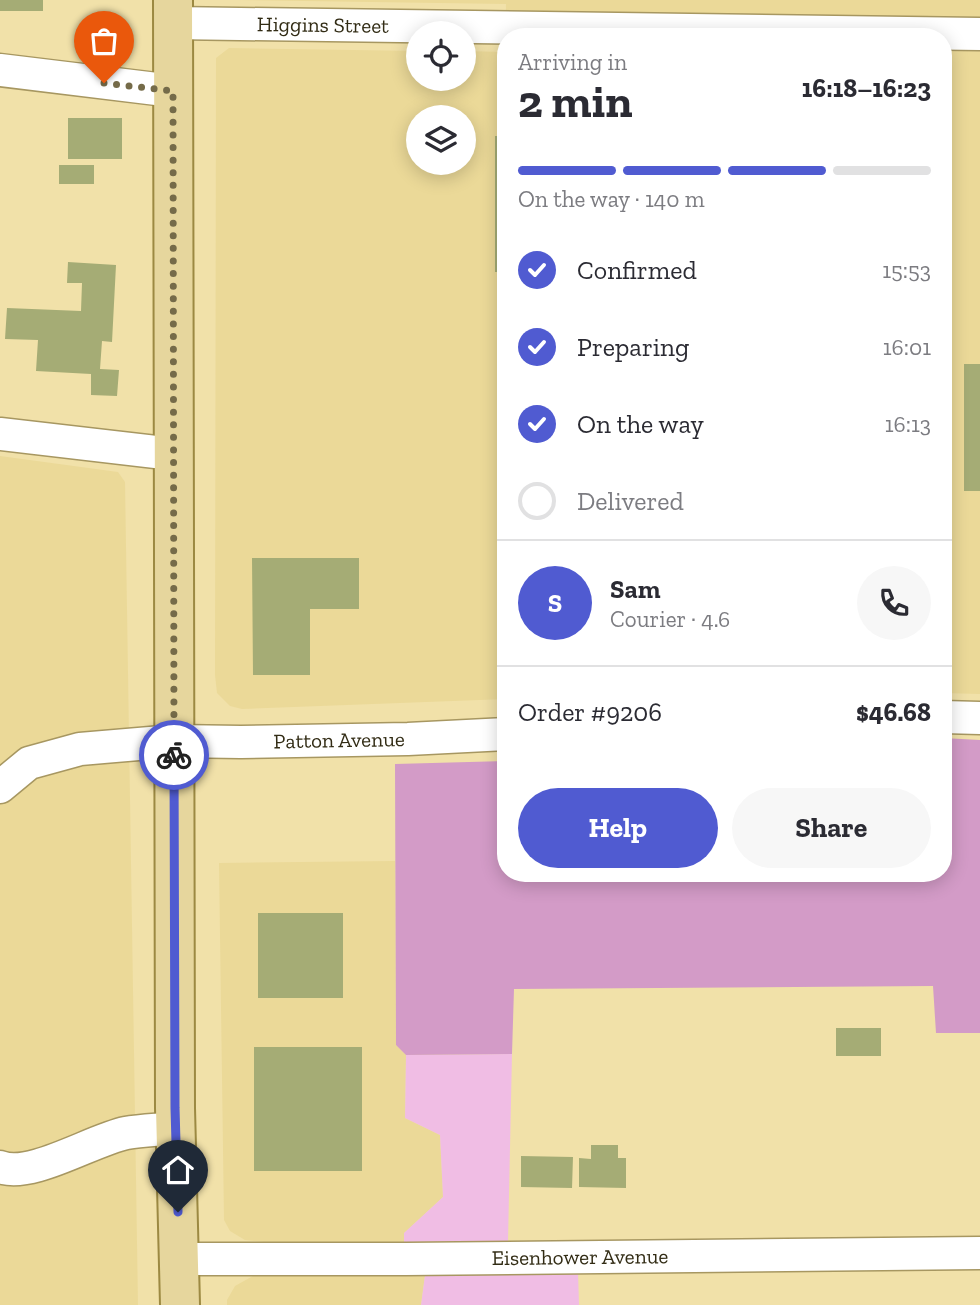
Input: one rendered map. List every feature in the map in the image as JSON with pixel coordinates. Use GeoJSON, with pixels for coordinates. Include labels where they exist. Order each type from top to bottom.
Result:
{"type":"FeatureCollection","features":[{"type":"Feature","properties":{"kind":"main road"},"geometry":{"type":"LineString","coordinates":[[173,11],[176,1128],[180,1305]]}},
{"type":"Feature","properties":{"kind":"street","name":"Higgins Street"},"geometry":{"type":"LineString","coordinates":[[173,11],[769,28]]}},
{"type":"Feature","properties":{"kind":"street","name":"Higgins Street"},"geometry":{"type":"LineString","coordinates":[[952,33],[980,34]]}},
{"type":"Feature","properties":{"kind":"street"},"geometry":{"type":"LineString","coordinates":[[0,70],[173,91]]}},
{"type":"Feature","properties":{"kind":"street"},"geometry":{"type":"LineString","coordinates":[[0,434],[173,454]]}},
{"type":"Feature","properties":{"kind":"street"},"geometry":{"type":"LineString","coordinates":[[952,717],[980,718]]}},
{"type":"Feature","properties":{"kind":"street","name":"Patton Avenue"},"geometry":{"type":"LineString","coordinates":[[0,787],[29,763],[80,749],[174,741],[241,743],[497,734]]}},
{"type":"Feature","properties":{"kind":"street"},"geometry":{"type":"LineString","coordinates":[[0,1167],[6,1170],[26,1169],[125,1133],[176,1128]]}},
{"type":"Feature","properties":{"kind":"street","name":"Eisenhower Avenue"},"geometry":{"type":"LineString","coordinates":[[179,1259],[980,1253]]}},
{"type":"Feature","properties":{"kind":"shaded area"},"geometry":{"type":"Polygon","coordinates":[[[236,0],[980,0],[980,694],[952,693],[952,28],[506,28],[506,4],[236,0]]]}},
{"type":"Feature","properties":{"kind":"shaded area"},"geometry":{"type":"Polygon","coordinates":[[[229,48],[406,51],[406,91],[476,91],[476,51],[497,52],[497,699],[242,709],[230,706],[217,693],[216,58],[229,48]]]}},
{"type":"Feature","properties":{"kind":"shaded area"},"geometry":{"type":"Polygon","coordinates":[[[0,456],[118,472],[125,482],[138,1305],[0,1305],[0,456]]]}},
{"type":"Feature","properties":{"kind":"shaded area"},"geometry":{"type":"Polygon","coordinates":[[[952,738],[980,740],[980,1033],[936,1033],[933,986],[514,989],[512,1054],[406,1055],[396,1045],[395,764],[497,761],[497,882],[952,882],[952,738]]]}},
{"type":"Feature","properties":{"kind":"shaded area"},"geometry":{"type":"Polygon","coordinates":[[[395,861],[396,1045],[406,1055],[405,1118],[440,1135],[443,1197],[404,1233],[404,1242],[284,1244],[245,1240],[230,1231],[224,1220],[219,863],[395,861]]]}},
{"type":"Feature","properties":{"kind":"shaded area"},"geometry":{"type":"Polygon","coordinates":[[[512,1054],[508,1241],[404,1242],[404,1233],[443,1197],[440,1135],[405,1118],[406,1055],[512,1054]]]}},
{"type":"Feature","properties":{"kind":"shaded area"},"geometry":{"type":"Polygon","coordinates":[[[578,1273],[579,1305],[421,1305],[425,1275],[578,1273]]]}},
{"type":"Feature","properties":{"kind":"shaded area"},"geometry":{"type":"Polygon","coordinates":[[[425,1275],[421,1305],[227,1305],[235,1286],[253,1276],[425,1275]]]}},
{"type":"Feature","properties":{"kind":"building"},"geometry":{"type":"Polygon","coordinates":[[[0,0],[43,0],[43,11],[0,11],[0,0]]]}},
{"type":"Feature","properties":{"kind":"building"},"geometry":{"type":"Polygon","coordinates":[[[68,118],[122,118],[122,159],[68,159],[68,118]]]}},
{"type":"Feature","properties":{"kind":"building"},"geometry":{"type":"Polygon","coordinates":[[[495,136],[497,136],[497,272],[495,136]]]}},
{"type":"Feature","properties":{"kind":"building"},"geometry":{"type":"Polygon","coordinates":[[[59,165],[94,165],[94,184],[59,184],[59,165]]]}},
{"type":"Feature","properties":{"kind":"building"},"geometry":{"type":"Polygon","coordinates":[[[68,262],[116,265],[112,342],[102,341],[100,369],[119,370],[117,396],[91,395],[91,374],[36,371],[38,340],[5,339],[7,308],[81,311],[82,283],[67,283],[68,262]]]}},
{"type":"Feature","properties":{"kind":"building"},"geometry":{"type":"Polygon","coordinates":[[[964,364],[980,364],[980,491],[964,491],[964,364]]]}},
{"type":"Feature","properties":{"kind":"building"},"geometry":{"type":"Polygon","coordinates":[[[252,558],[359,558],[359,609],[310,609],[310,675],[253,675],[252,558]]]}},
{"type":"Feature","properties":{"kind":"building"},"geometry":{"type":"Polygon","coordinates":[[[258,913],[343,913],[343,998],[258,998],[258,913]]]}},
{"type":"Feature","properties":{"kind":"building"},"geometry":{"type":"Polygon","coordinates":[[[836,1028],[881,1028],[881,1056],[836,1056],[836,1028]]]}},
{"type":"Feature","properties":{"kind":"building"},"geometry":{"type":"Polygon","coordinates":[[[254,1047],[362,1047],[362,1171],[254,1171],[254,1047]]]}},
{"type":"Feature","properties":{"kind":"building"},"geometry":{"type":"Polygon","coordinates":[[[591,1145],[618,1145],[618,1158],[626,1158],[626,1188],[579,1187],[579,1158],[591,1159],[591,1145]]]}},
{"type":"Feature","properties":{"kind":"building"},"geometry":{"type":"Polygon","coordinates":[[[521,1156],[573,1157],[572,1188],[521,1187],[521,1156]]]}},
{"type":"Feature","properties":{"kind":"way so far"},"geometry":{"type":"LineString","coordinates":[[104,83],[173,91],[174,755]]}},
{"type":"Feature","properties":{"kind":"route"},"geometry":{"type":"LineString","coordinates":[[174,755],[178,1212]]}}]}
